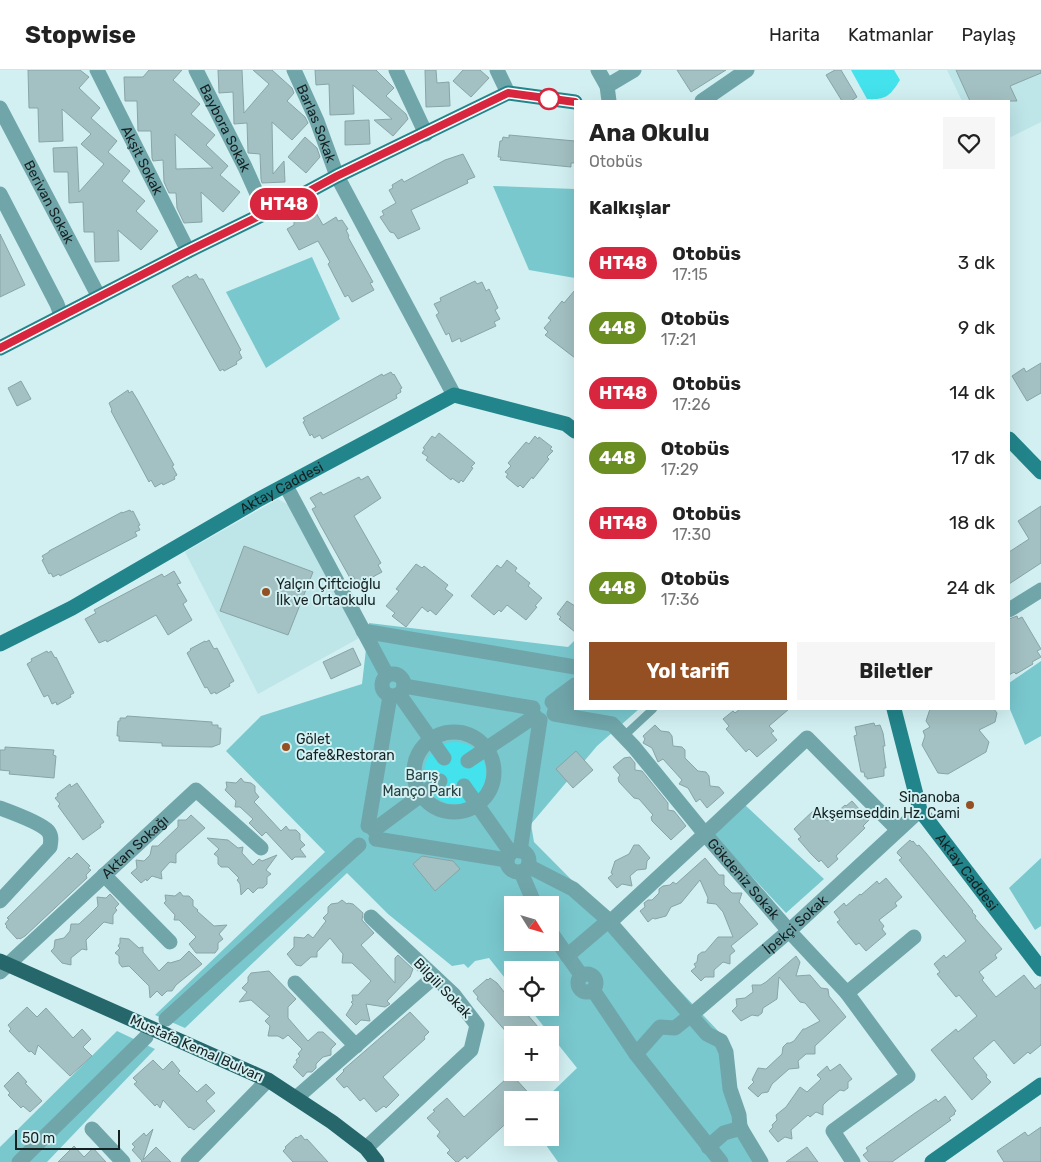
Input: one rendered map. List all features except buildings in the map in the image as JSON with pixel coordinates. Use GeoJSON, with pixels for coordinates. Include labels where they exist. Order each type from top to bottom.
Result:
{"type":"FeatureCollection","features":[{"type":"Feature","properties":{"kind":"main road"},"geometry":{"type":"LineString","coordinates":[[0,348],[188,251],[266,214],[337,176],[508,93],[574,102]]}},
{"type":"Feature","properties":{"kind":"main road"},"geometry":{"type":"LineString","coordinates":[[454,395],[566,424],[574,430]]}},
{"type":"Feature","properties":{"kind":"main road","name":"Aktay Caddesi"},"geometry":{"type":"LineString","coordinates":[[0,644],[72,608],[256,501],[454,395]]}},
{"type":"Feature","properties":{"kind":"main road"},"geometry":{"type":"LineString","coordinates":[[1010,440],[1041,472]]}},
{"type":"Feature","properties":{"kind":"main road","name":"Aktay Caddesi"},"geometry":{"type":"LineString","coordinates":[[894,710],[920,810],[1041,970]]}},
{"type":"Feature","properties":{"kind":"main road","name":"Mustafa Kemal Bulvarı"},"geometry":{"type":"LineString","coordinates":[[3,966],[268,1080],[332,1122],[366,1148],[377,1162]]}},
{"type":"Feature","properties":{"kind":"main road"},"geometry":{"type":"LineString","coordinates":[[932,1162],[1041,1085]]}},
{"type":"Feature","properties":{"kind":"street","name":"Akşit Sokak"},"geometry":{"type":"LineString","coordinates":[[97,70],[188,251]]}},
{"type":"Feature","properties":{"kind":"street","name":"Baybora Sokak"},"geometry":{"type":"LineString","coordinates":[[196,70],[245,167],[266,214]]}},
{"type":"Feature","properties":{"kind":"street","name":"Barlas Sokak"},"geometry":{"type":"LineString","coordinates":[[294,70],[317,121],[337,176],[454,395]]}},
{"type":"Feature","properties":{"kind":"street"},"geometry":{"type":"LineString","coordinates":[[396,70],[426,134]]}},
{"type":"Feature","properties":{"kind":"street"},"geometry":{"type":"LineString","coordinates":[[497,70],[508,93]]}},
{"type":"Feature","properties":{"kind":"street"},"geometry":{"type":"LineString","coordinates":[[598,70],[608,94],[634,70]]}},
{"type":"Feature","properties":{"kind":"street"},"geometry":{"type":"LineString","coordinates":[[703,100],[747,70]]}},
{"type":"Feature","properties":{"kind":"street","name":"Berivan Sokak"},"geometry":{"type":"LineString","coordinates":[[0,108],[99,297]]}},
{"type":"Feature","properties":{"kind":"street"},"geometry":{"type":"LineString","coordinates":[[0,194],[62,315]]}},
{"type":"Feature","properties":{"kind":"street"},"geometry":{"type":"LineString","coordinates":[[286,486],[387,675],[394,674],[400,676],[373,832]]}},
{"type":"Feature","properties":{"kind":"street"},"geometry":{"type":"LineString","coordinates":[[1010,609],[1041,590]]}},
{"type":"Feature","properties":{"kind":"street"},"geometry":{"type":"LineString","coordinates":[[361,628],[574,667]]}},
{"type":"Feature","properties":{"kind":"street"},"geometry":{"type":"LineString","coordinates":[[468,761],[545,712],[574,686]]}},
{"type":"Feature","properties":{"kind":"street"},"geometry":{"type":"LineString","coordinates":[[397,692],[545,712],[575,713],[612,724],[629,741],[706,834],[808,738],[898,830]]}},
{"type":"Feature","properties":{"kind":"street"},"geometry":{"type":"LineString","coordinates":[[397,692],[444,758]]}},
{"type":"Feature","properties":{"kind":"street"},"geometry":{"type":"LineString","coordinates":[[545,712],[565,708],[574,700]]}},
{"type":"Feature","properties":{"kind":"street"},"geometry":{"type":"LineString","coordinates":[[513,855],[545,712]]}},
{"type":"Feature","properties":{"kind":"street"},"geometry":{"type":"LineString","coordinates":[[454,731],[475,737],[487,748],[494,763],[493,785],[487,796],[478,805],[470,810],[447,812],[436,809],[421,795],[415,784],[415,762],[419,752],[430,739],[454,731]]}},
{"type":"Feature","properties":{"kind":"street"},"geometry":{"type":"LineString","coordinates":[[373,832],[440,781]]}},
{"type":"Feature","properties":{"kind":"street"},"geometry":{"type":"LineString","coordinates":[[464,786],[513,855]]}},
{"type":"Feature","properties":{"kind":"street","name":"Aktan Sokağı"},"geometry":{"type":"LineString","coordinates":[[3,966],[104,876],[196,790],[261,848]]}},
{"type":"Feature","properties":{"kind":"street"},"geometry":{"type":"LineString","coordinates":[[0,808],[42,827],[49,833],[51,842],[50,847],[0,901]]}},
{"type":"Feature","properties":{"kind":"street","name":"İpekçi Sokak"},"geometry":{"type":"LineString","coordinates":[[636,1054],[660,1027],[675,1028],[789,931],[920,810]]}},
{"type":"Feature","properties":{"kind":"street"},"geometry":{"type":"LineString","coordinates":[[373,832],[513,855],[527,855],[524,869],[532,896]]}},
{"type":"Feature","properties":{"kind":"street","name":"Gökdeniz Sokak"},"geometry":{"type":"LineString","coordinates":[[567,956],[609,922],[706,834],[789,931],[847,992],[908,1076],[833,1131],[853,1162]]}},
{"type":"Feature","properties":{"kind":"street"},"geometry":{"type":"LineString","coordinates":[[166,1020],[359,846]]}},
{"type":"Feature","properties":{"kind":"street"},"geometry":{"type":"LineString","coordinates":[[524,869],[573,889],[609,922],[707,1034],[721,1041],[726,1052],[730,1090],[739,1115],[741,1128],[761,1162]]}},
{"type":"Feature","properties":{"kind":"street"},"geometry":{"type":"LineString","coordinates":[[104,876],[170,942]]}},
{"type":"Feature","properties":{"kind":"street","name":"Bilgili Sokak"},"geometry":{"type":"LineString","coordinates":[[366,1148],[471,1050],[477,1025],[454,995],[372,917]]}},
{"type":"Feature","properties":{"kind":"street"},"geometry":{"type":"LineString","coordinates":[[847,992],[914,937]]}},
{"type":"Feature","properties":{"kind":"street"},"geometry":{"type":"LineString","coordinates":[[559,944],[581,976],[589,974],[594,976],[596,985],[593,990],[636,1054],[721,1162]]}},
{"type":"Feature","properties":{"kind":"street"},"geometry":{"type":"LineString","coordinates":[[296,1098],[434,977]]}},
{"type":"Feature","properties":{"kind":"street"},"geometry":{"type":"LineString","coordinates":[[295,983],[356,1046]]}},
{"type":"Feature","properties":{"kind":"street"},"geometry":{"type":"LineString","coordinates":[[20,1162],[146,1038]]}},
{"type":"Feature","properties":{"kind":"street"},"geometry":{"type":"LineString","coordinates":[[188,1162],[268,1080]]}},
{"type":"Feature","properties":{"kind":"street"},"geometry":{"type":"LineString","coordinates":[[708,1147],[724,1133],[741,1128]]}},
{"type":"Feature","properties":{"kind":"street"},"geometry":{"type":"LineString","coordinates":[[92,1130],[123,1162]]}},
{"type":"Feature","properties":{"kind":"lane"},"geometry":{"type":"LineString","coordinates":[[629,741],[652,710]]}},
{"type":"Feature","properties":{"kind":"shaded area"},"geometry":{"type":"Polygon","coordinates":[[[851,70],[894,70],[900,80],[887,96],[879,99],[867,99],[851,70]]]}},
{"type":"Feature","properties":{"kind":"shaded area"},"geometry":{"type":"Polygon","coordinates":[[[947,70],[1041,70],[1041,122],[1010,138],[1010,100],[962,100],[947,70]]]}},
{"type":"Feature","properties":{"kind":"shaded area"},"geometry":{"type":"Polygon","coordinates":[[[278,499],[294,508],[361,637],[258,694],[185,552],[278,499]]]}},
{"type":"Feature","properties":{"kind":"shaded area"},"geometry":{"type":"Polygon","coordinates":[[[449,742],[461,742],[477,751],[484,761],[486,773],[484,785],[477,795],[461,804],[449,804],[438,799],[429,790],[424,779],[424,767],[429,756],[438,747],[449,742]]]}},
{"type":"Feature","properties":{"kind":"green space"},"geometry":{"type":"Polygon","coordinates":[[[493,186],[574,189],[574,278],[529,270],[493,186]]]}},
{"type":"Feature","properties":{"kind":"green space"},"geometry":{"type":"Polygon","coordinates":[[[312,257],[340,319],[266,368],[226,292],[312,257]]]}},
{"type":"Feature","properties":{"kind":"green space","name":"Barış Manço Parkı"},"geometry":{"type":"Polygon","coordinates":[[[369,623],[568,647],[574,641],[574,710],[638,710],[597,746],[531,824],[534,842],[721,1034],[739,1122],[767,1162],[558,1162],[547,1146],[559,1146],[559,1091],[553,1091],[577,1068],[559,1046],[559,1026],[543,1026],[535,1016],[559,1016],[559,961],[504,961],[504,977],[489,958],[475,961],[468,968],[464,964],[452,966],[388,914],[347,873],[185,1028],[155,1015],[325,852],[226,751],[261,716],[362,684],[369,623]]]}},
{"type":"Feature","properties":{"kind":"green space"},"geometry":{"type":"Polygon","coordinates":[[[1041,661],[1041,736],[1025,745],[1010,709],[1010,682],[1041,661]]]}},
{"type":"Feature","properties":{"kind":"green space"},"geometry":{"type":"Polygon","coordinates":[[[745,805],[824,879],[786,913],[709,831],[745,805]]]}},
{"type":"Feature","properties":{"kind":"green space"},"geometry":{"type":"Polygon","coordinates":[[[1041,858],[1041,926],[1035,930],[1009,888],[1041,858]]]}},
{"type":"Feature","properties":{"kind":"green space"},"geometry":{"type":"Polygon","coordinates":[[[117,1031],[155,1049],[47,1162],[0,1162],[0,1147],[117,1031]]]}},
{"type":"Feature","properties":{"kind":"bus line","name":"HT48"},"geometry":{"type":"LineString","coordinates":[[0,348],[188,251],[266,214],[337,176],[508,93],[574,102]]}},
{"type":"Feature","properties":{"kind":"place","name":"Yalçın Çiftcioğlu İlk ve Ortaokulu"},"geometry":{"type":"Point","coordinates":[266,592]}},
{"type":"Feature","properties":{"kind":"place","name":"Gölet Cafe&Restoran"},"geometry":{"type":"Point","coordinates":[286,747]}},
{"type":"Feature","properties":{"kind":"place","name":"Sinanoba Akşemseddin Hz. Cami"},"geometry":{"type":"Point","coordinates":[970,805]}}]}
